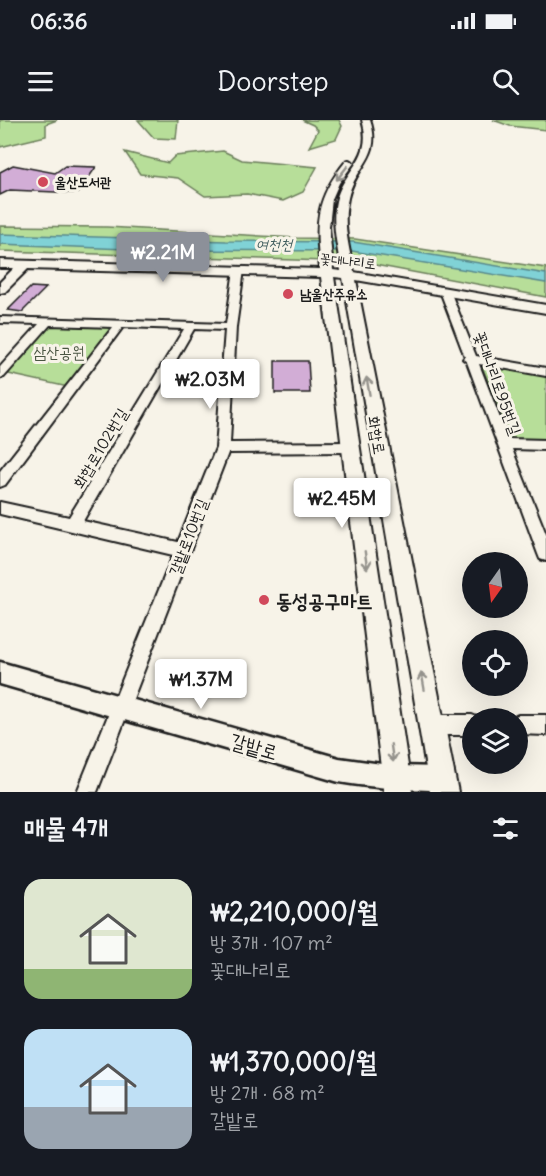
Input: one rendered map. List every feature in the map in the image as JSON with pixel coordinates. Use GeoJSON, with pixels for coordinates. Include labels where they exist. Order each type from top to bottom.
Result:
{"type":"FeatureCollection","features":[{"type":"Feature","properties":{"kind":"main road","name":"화합로"},"geometry":{"type":"LineString","coordinates":[[356,120],[360,131],[357,148],[329,193],[324,213],[324,233],[337,268],[442,786]]}},
{"type":"Feature","properties":{"kind":"main road","name":"화합로"},"geometry":{"type":"LineString","coordinates":[[366,120],[370,131],[370,146],[365,160],[343,195],[339,214],[337,268],[350,447],[397,786]]}},
{"type":"Feature","properties":{"kind":"main road","name":"꽃대나리로"},"geometry":{"type":"LineString","coordinates":[[0,264],[239,270],[337,268],[546,309]]}},
{"type":"Feature","properties":{"kind":"main road"},"geometry":{"type":"LineString","coordinates":[[0,289],[26,264]]}},
{"type":"Feature","properties":{"kind":"street","name":"갈밭로10번길"},"geometry":{"type":"LineString","coordinates":[[87,792],[223,448],[231,327],[239,270]]}},
{"type":"Feature","properties":{"kind":"street","name":"꽃대나리로95번길"},"geometry":{"type":"LineString","coordinates":[[445,291],[469,353],[469,359],[546,554]]}},
{"type":"Feature","properties":{"kind":"street"},"geometry":{"type":"LineString","coordinates":[[0,320],[231,327]]}},
{"type":"Feature","properties":{"kind":"street"},"geometry":{"type":"LineString","coordinates":[[0,374],[48,321]]}},
{"type":"Feature","properties":{"kind":"street"},"geometry":{"type":"LineString","coordinates":[[0,480],[121,323]]}},
{"type":"Feature","properties":{"kind":"street","name":"화합로102번길"},"geometry":{"type":"LineString","coordinates":[[73,525],[191,326]]}},
{"type":"Feature","properties":{"kind":"street"},"geometry":{"type":"LineString","coordinates":[[469,359],[546,372]]}},
{"type":"Feature","properties":{"kind":"street"},"geometry":{"type":"LineString","coordinates":[[503,444],[546,445]]}},
{"type":"Feature","properties":{"kind":"street"},"geometry":{"type":"LineString","coordinates":[[223,448],[350,447]]}},
{"type":"Feature","properties":{"kind":"street"},"geometry":{"type":"LineString","coordinates":[[0,508],[183,550]]}},
{"type":"Feature","properties":{"kind":"street","name":"갈밭로"},"geometry":{"type":"LineString","coordinates":[[0,673],[397,786],[442,786]]}},
{"type":"Feature","properties":{"kind":"street"},"geometry":{"type":"LineString","coordinates":[[431,725],[462,725]]}},
{"type":"Feature","properties":{"kind":"street"},"geometry":{"type":"LineString","coordinates":[[528,725],[546,725]]}},
{"type":"Feature","properties":{"kind":"green space"},"geometry":{"type":"Polygon","coordinates":[[[0,120],[57,120],[46,124],[46,136],[0,147],[0,120]]]}},
{"type":"Feature","properties":{"kind":"green space"},"geometry":{"type":"Polygon","coordinates":[[[138,120],[178,120],[176,139],[154,138],[138,120]]]}},
{"type":"Feature","properties":{"kind":"green space"},"geometry":{"type":"Polygon","coordinates":[[[302,120],[339,120],[342,126],[336,139],[309,147],[318,130],[302,120]]]}},
{"type":"Feature","properties":{"kind":"green space"},"geometry":{"type":"Polygon","coordinates":[[[493,120],[546,120],[546,130],[510,126],[493,120]]]}},
{"type":"Feature","properties":{"kind":"green space"},"geometry":{"type":"Polygon","coordinates":[[[223,151],[242,160],[317,167],[303,192],[283,201],[247,194],[205,196],[178,178],[140,174],[125,152],[168,163],[175,156],[223,151]]]}},
{"type":"Feature","properties":{"kind":"green space"},"geometry":{"type":"Polygon","coordinates":[[[0,226],[107,227],[296,238],[355,239],[546,268],[546,297],[359,262],[0,251],[0,226]]]}},
{"type":"Feature","properties":{"kind":"green space","name":"삼산공원"},"geometry":{"type":"Polygon","coordinates":[[[49,323],[116,325],[68,387],[4,373],[49,323]]]}},
{"type":"Feature","properties":{"kind":"green space"},"geometry":{"type":"Polygon","coordinates":[[[480,361],[546,372],[546,444],[513,444],[480,361]]]}},
{"type":"Feature","properties":{"kind":"water","name":"여천천"},"geometry":{"type":"Polygon","coordinates":[[[0,234],[226,241],[353,242],[546,274],[546,283],[352,251],[151,250],[0,244],[0,234]]]}},
{"type":"Feature","properties":{"kind":"building","name":"울산도서관"},"geometry":{"type":"Polygon","coordinates":[[[13,165],[55,173],[65,166],[96,167],[78,193],[10,190],[0,195],[0,172],[13,165]]]}},
{"type":"Feature","properties":{"kind":"building"},"geometry":{"type":"Polygon","coordinates":[[[31,287],[46,288],[22,312],[8,310],[31,287]]]}},
{"type":"Feature","properties":{"kind":"building"},"geometry":{"type":"Polygon","coordinates":[[[275,361],[308,361],[310,393],[275,393],[275,361]]]}},
{"type":"Feature","properties":{"kind":"place","name":"울산도서관"},"geometry":{"type":"Point","coordinates":[43,182]}},
{"type":"Feature","properties":{"kind":"place","name":"남울산주유소"},"geometry":{"type":"Point","coordinates":[288,294]}},
{"type":"Feature","properties":{"kind":"place","name":"동성공구마트"},"geometry":{"type":"Point","coordinates":[264,600]}}]}
